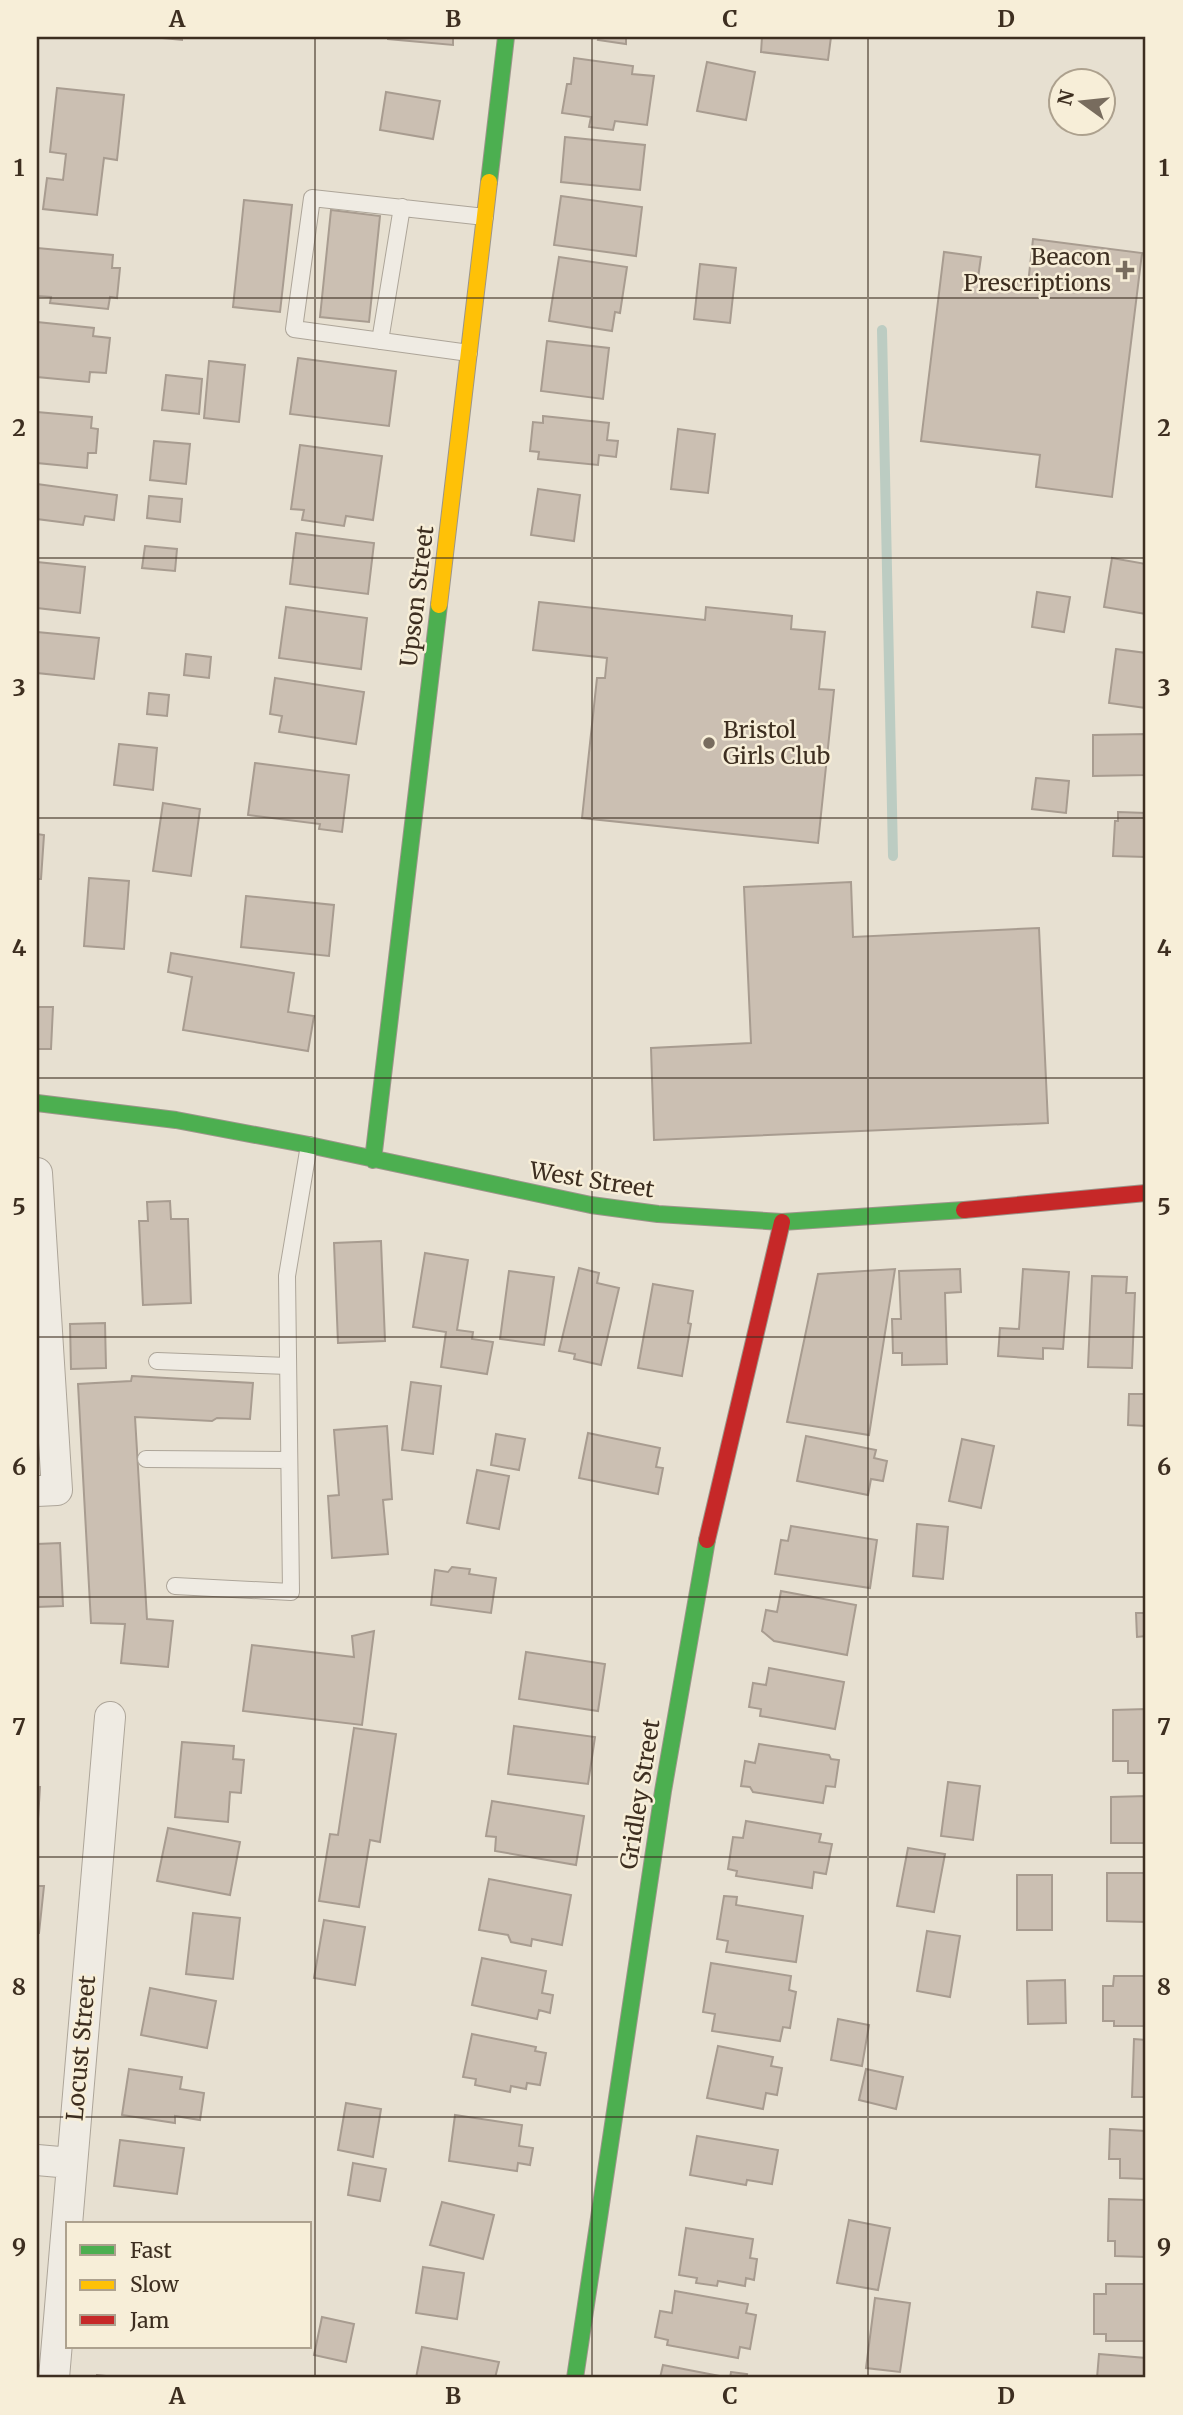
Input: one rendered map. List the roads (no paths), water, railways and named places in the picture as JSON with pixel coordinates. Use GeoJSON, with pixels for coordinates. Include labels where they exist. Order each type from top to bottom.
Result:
{"type":"FeatureCollection","features":[{"type":"Feature","properties":{"kind":"street","name":"Upson Street"},"geometry":{"type":"LineString","coordinates":[[373,1160],[506,37]]}},
{"type":"Feature","properties":{"kind":"street","name":"West Street"},"geometry":{"type":"LineString","coordinates":[[37,1103],[125,1112],[309,1145],[591,1205],[658,1213],[782,1222],[956,1211],[1146,1193]]}},
{"type":"Feature","properties":{"kind":"street"},"geometry":{"type":"LineString","coordinates":[[37,1173],[57,1490],[37,1491]]}},
{"type":"Feature","properties":{"kind":"street","name":"Gridley Street"},"geometry":{"type":"LineString","coordinates":[[575,2378],[663,1791],[709,1530],[782,1222]]}},
{"type":"Feature","properties":{"kind":"street","name":"Locust Street"},"geometry":{"type":"LineString","coordinates":[[66,2222],[110,1717]]}},
{"type":"Feature","properties":{"kind":"street"},"geometry":{"type":"LineString","coordinates":[[37,2160],[71,2163]]}},
{"type":"Feature","properties":{"kind":"street","name":"Locust Street"},"geometry":{"type":"LineString","coordinates":[[54,2378],[66,2226]]}},
{"type":"Feature","properties":{"kind":"lane"},"geometry":{"type":"LineString","coordinates":[[469,353],[294,329],[312,198],[485,217]]}},
{"type":"Feature","properties":{"kind":"lane"},"geometry":{"type":"LineString","coordinates":[[380,341],[402,208]]}},
{"type":"Feature","properties":{"kind":"lane"},"geometry":{"type":"LineString","coordinates":[[175,1587],[291,1592],[287,1276],[309,1145]]}},
{"type":"Feature","properties":{"kind":"lane"},"geometry":{"type":"LineString","coordinates":[[157,1361],[288,1367]]}},
{"type":"Feature","properties":{"kind":"lane"},"geometry":{"type":"LineString","coordinates":[[146,1459],[289,1460]]}},
{"type":"Feature","properties":{"kind":"waterway"},"geometry":{"type":"LineString","coordinates":[[882,330],[893,856]]}},
{"type":"Feature","properties":{"kind":"place","name":"Beacon Prescriptions"},"geometry":{"type":"Point","coordinates":[1125,270]}},
{"type":"Feature","properties":{"kind":"place","name":"Bristol Girls Club"},"geometry":{"type":"Point","coordinates":[709,743]}}]}
